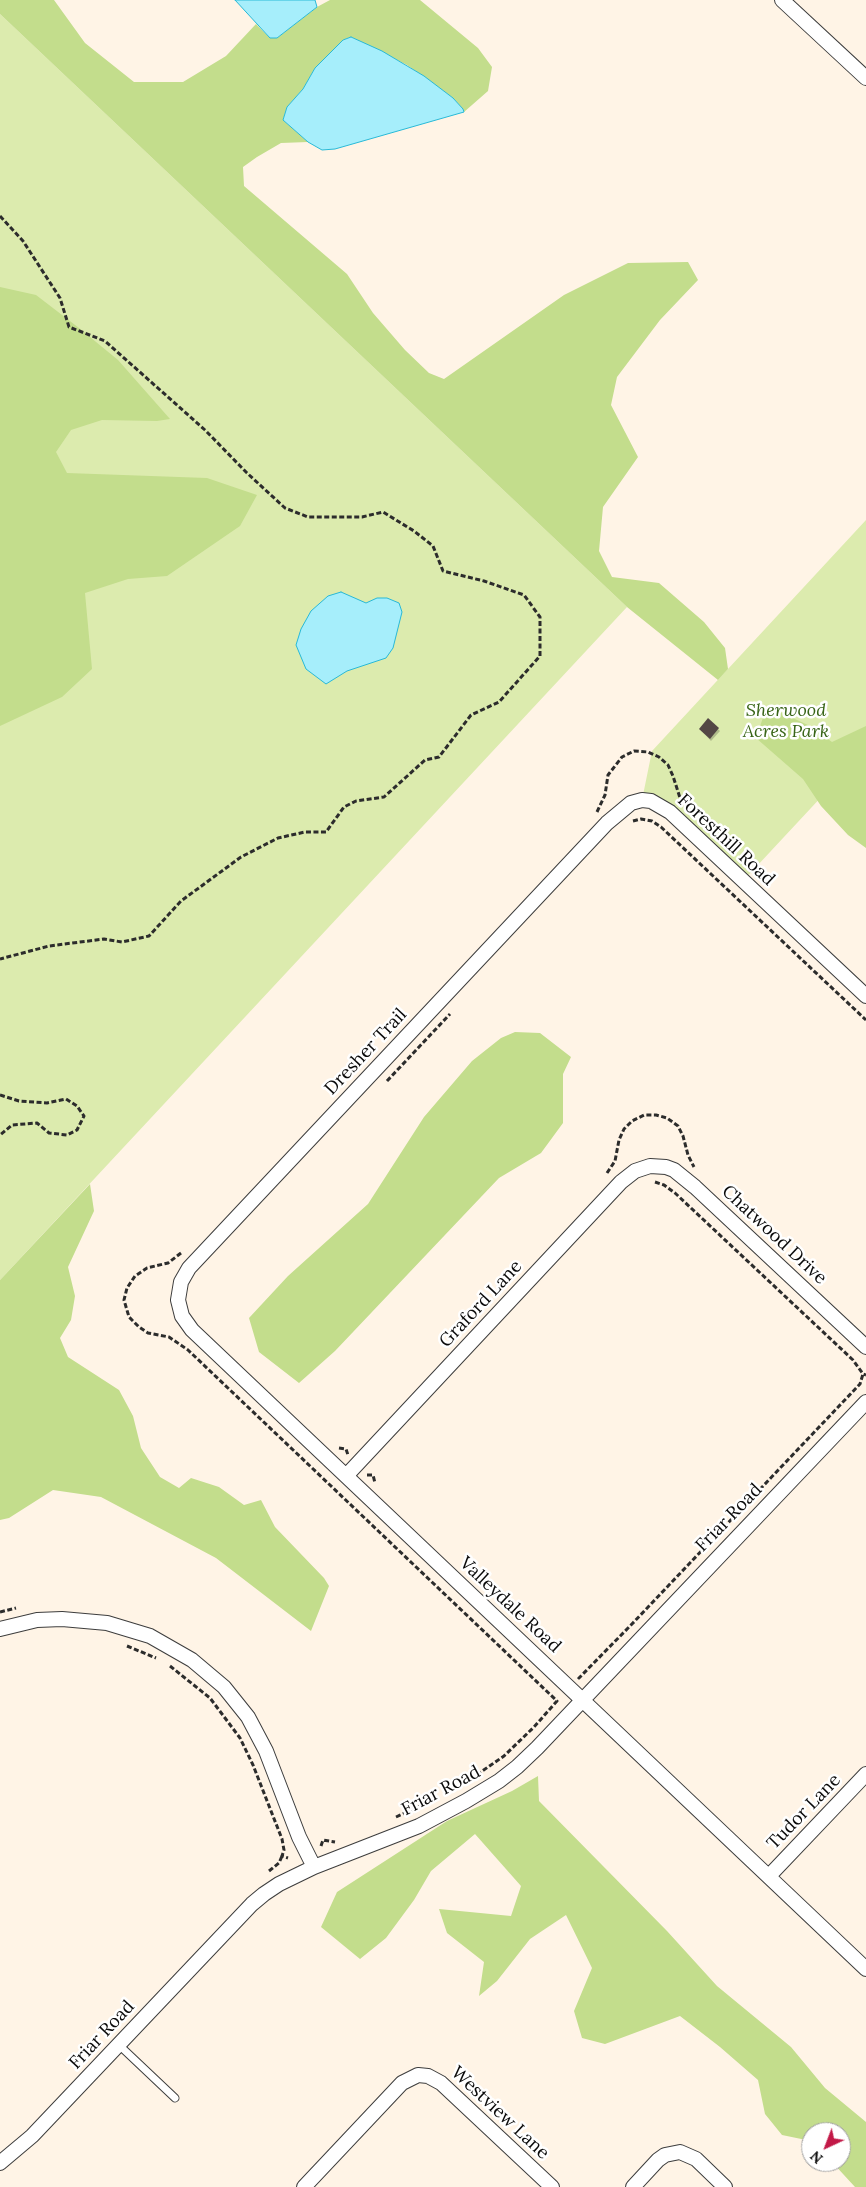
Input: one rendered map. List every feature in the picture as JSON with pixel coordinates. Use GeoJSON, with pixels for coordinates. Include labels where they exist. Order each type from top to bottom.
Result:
{"type":"FeatureCollection","features":[{"type":"Feature","properties":{"kind":"street"},"geometry":{"type":"LineString","coordinates":[[782,0],[866,78]]}},
{"type":"Feature","properties":{"kind":"street","name":"Foresthill Road"},"geometry":{"type":"LineString","coordinates":[[556,876],[607,822],[621,810],[631,803],[642,800],[651,801],[670,812],[866,996]]}},
{"type":"Feature","properties":{"kind":"street","name":"Dresher Trail"},"geometry":{"type":"LineString","coordinates":[[202,1254],[556,876]]}},
{"type":"Feature","properties":{"kind":"street","name":"Chatwood Drive"},"geometry":{"type":"LineString","coordinates":[[650,1166],[666,1167],[674,1170],[695,1187],[866,1347]]}},
{"type":"Feature","properties":{"kind":"street","name":"Graford Lane"},"geometry":{"type":"LineString","coordinates":[[346,1476],[621,1182],[635,1171],[650,1166]]}},
{"type":"Feature","properties":{"kind":"street","name":"Valleydale Road"},"geometry":{"type":"LineString","coordinates":[[202,1254],[184,1275],[178,1291],[179,1307],[186,1324],[866,1969]]}},
{"type":"Feature","properties":{"kind":"street","name":"Friar Road"},"geometry":{"type":"LineString","coordinates":[[0,2163],[32,2136],[252,1904],[279,1884],[314,1867],[419,1826],[499,1781],[537,1748],[866,1402]]}},
{"type":"Feature","properties":{"kind":"street"},"geometry":{"type":"LineString","coordinates":[[0,1629],[37,1620],[62,1618],[107,1623],[150,1636],[172,1646],[197,1664],[214,1677],[237,1703],[256,1732],[299,1837],[314,1867]]}},
{"type":"Feature","properties":{"kind":"street","name":"Tudor Lane"},"geometry":{"type":"LineString","coordinates":[[769,1876],[866,1774]]}},
{"type":"Feature","properties":{"kind":"street","name":"Westview Lane"},"geometry":{"type":"LineString","coordinates":[[304,2187],[402,2083],[418,2075],[428,2076],[441,2083],[552,2187]]}},
{"type":"Feature","properties":{"kind":"street"},"geometry":{"type":"LineString","coordinates":[[633,2187],[658,2160],[673,2152],[686,2153],[696,2159],[725,2187]]}},
{"type":"Feature","properties":{"kind":"lane"},"geometry":{"type":"LineString","coordinates":[[119,2045],[176,2098]]}},
{"type":"Feature","properties":{"kind":"path"},"geometry":{"type":"LineString","coordinates":[[0,216],[23,241],[60,298],[69,327],[105,341],[205,430],[285,508],[308,517],[362,517],[384,512],[433,546],[443,571],[484,581],[524,595],[540,617],[540,656],[498,702],[471,715],[439,756],[424,760],[384,797],[356,801],[344,807],[326,832],[305,832],[278,838],[241,857],[181,901],[149,936],[122,942],[104,940],[49,946],[0,959]]}},
{"type":"Feature","properties":{"kind":"path"},"geometry":{"type":"LineString","coordinates":[[590,819],[602,803],[608,775],[622,757],[634,752],[648,752],[659,757],[668,766],[680,800],[684,804]]}},
{"type":"Feature","properties":{"kind":"path"},"geometry":{"type":"LineString","coordinates":[[627,825],[641,819],[652,821],[661,827],[866,1020]]}},
{"type":"Feature","properties":{"kind":"path"},"geometry":{"type":"LineString","coordinates":[[381,1088],[452,1012]]}},
{"type":"Feature","properties":{"kind":"path"},"geometry":{"type":"LineString","coordinates":[[0,1096],[19,1101],[38,1102],[66,1099],[77,1106],[84,1116],[77,1130],[67,1135],[49,1133],[37,1123],[12,1125],[0,1134]]}},
{"type":"Feature","properties":{"kind":"path"},"geometry":{"type":"LineString","coordinates":[[604,1177],[615,1161],[619,1140],[624,1130],[632,1122],[644,1115],[656,1115],[667,1118],[678,1126],[694,1168],[700,1173]]}},
{"type":"Feature","properties":{"kind":"path"},"geometry":{"type":"LineString","coordinates":[[579,1678],[860,1384],[865,1374],[853,1360],[675,1193],[664,1185],[650,1182]]}},
{"type":"Feature","properties":{"kind":"path"},"geometry":{"type":"LineString","coordinates":[[187,1247],[168,1263],[147,1268],[134,1276],[127,1288],[124,1300],[129,1317],[139,1328],[148,1333],[169,1337],[188,1350],[557,1701],[504,1756],[468,1781],[443,1795]]}},
{"type":"Feature","properties":{"kind":"path"},"geometry":{"type":"LineString","coordinates":[[337,1447],[346,1449],[351,1447]]}},
{"type":"Feature","properties":{"kind":"path"},"geometry":{"type":"LineString","coordinates":[[346,1449],[348,1454]]}},
{"type":"Feature","properties":{"kind":"path"},"geometry":{"type":"LineString","coordinates":[[373,1476],[374,1470]]}},
{"type":"Feature","properties":{"kind":"path"},"geometry":{"type":"LineString","coordinates":[[0,1612],[19,1608]]}},
{"type":"Feature","properties":{"kind":"path"},"geometry":{"type":"LineString","coordinates":[[120,1644],[164,1662],[210,1698],[224,1715],[240,1738],[253,1765],[282,1839],[284,1850],[282,1856],[288,1858]]}},
{"type":"Feature","properties":{"kind":"path"},"geometry":{"type":"LineString","coordinates":[[390,1820],[426,1804]]}},
{"type":"Feature","properties":{"kind":"path"},"geometry":{"type":"LineString","coordinates":[[317,1836],[323,1840],[341,1842]]}},
{"type":"Feature","properties":{"kind":"path"},"geometry":{"type":"LineString","coordinates":[[321,1846],[323,1840]]}},
{"type":"Feature","properties":{"kind":"green space"},"geometry":{"type":"Polygon","coordinates":[[[0,0],[54,0],[85,43],[134,82],[183,82],[226,56],[256,24],[270,38],[277,38],[317,7],[330,0],[420,0],[478,48],[492,67],[488,91],[464,112],[453,98],[407,65],[351,37],[343,40],[315,68],[303,89],[287,107],[283,120],[308,142],[281,143],[257,157],[243,167],[244,186],[347,274],[373,313],[405,350],[429,373],[444,379],[564,295],[628,263],[688,262],[698,280],[660,320],[617,377],[611,405],[638,457],[603,507],[599,551],[612,577],[659,583],[704,622],[725,648],[728,669],[718,680],[627,607],[0,14],[0,0]]]}},
{"type":"Feature","properties":{"kind":"green space"},"geometry":{"type":"Polygon","coordinates":[[[0,14],[627,607],[0,1280],[0,14]]]}},
{"type":"Feature","properties":{"kind":"green space"},"geometry":{"type":"Polygon","coordinates":[[[0,287],[36,295],[79,328],[118,360],[170,419],[157,421],[102,420],[71,430],[56,452],[67,473],[207,478],[257,495],[240,526],[167,576],[128,579],[85,593],[92,669],[62,697],[0,726],[0,287]]]}},
{"type":"Feature","properties":{"kind":"green space","name":"Sherwood Acres Park"},"geometry":{"type":"Polygon","coordinates":[[[866,520],[866,805],[838,779],[743,881],[670,812],[642,800],[652,751],[866,520]]]}},
{"type":"Feature","properties":{"kind":"green space"},"geometry":{"type":"Polygon","coordinates":[[[767,706],[810,726],[832,742],[866,726],[866,848],[848,835],[821,806],[803,779],[756,738],[767,706]]]}},
{"type":"Feature","properties":{"kind":"green space"},"geometry":{"type":"Polygon","coordinates":[[[515,1032],[540,1033],[571,1057],[563,1074],[563,1123],[541,1153],[499,1178],[335,1351],[299,1383],[259,1352],[249,1318],[288,1276],[368,1204],[424,1117],[472,1061],[501,1038],[515,1032]]]}},
{"type":"Feature","properties":{"kind":"green space"},"geometry":{"type":"Polygon","coordinates":[[[90,1184],[94,1211],[68,1267],[75,1296],[71,1320],[60,1338],[68,1357],[119,1390],[133,1416],[141,1448],[160,1477],[179,1488],[191,1478],[219,1487],[244,1505],[261,1500],[275,1527],[324,1578],[329,1586],[311,1631],[216,1558],[101,1497],[53,1490],[9,1518],[0,1520],[0,1280],[90,1184]]]}},
{"type":"Feature","properties":{"kind":"green space"},"geometry":{"type":"Polygon","coordinates":[[[538,1776],[539,1801],[667,1931],[717,1986],[791,2047],[825,2088],[866,2122],[866,2187],[855,2187],[841,2172],[851,2172],[851,2122],[801,2122],[801,2139],[782,2135],[765,2114],[758,2080],[680,2016],[605,2044],[582,2038],[574,2011],[592,1968],[566,1915],[530,1939],[497,1981],[479,1996],[484,1962],[447,1933],[439,1909],[511,1916],[521,1886],[475,1834],[431,1871],[414,1900],[386,1938],[360,1959],[321,1927],[337,1892],[447,1821],[512,1791],[538,1776]]]}},
{"type":"Feature","properties":{"kind":"water"},"geometry":{"type":"Polygon","coordinates":[[[235,0],[315,0],[317,7],[277,38],[270,38],[235,0]]]}},
{"type":"Feature","properties":{"kind":"water"},"geometry":{"type":"Polygon","coordinates":[[[351,37],[382,51],[424,76],[453,98],[464,112],[335,149],[322,150],[308,142],[283,120],[287,107],[303,89],[315,68],[343,40],[351,37]]]}},
{"type":"Feature","properties":{"kind":"water"},"geometry":{"type":"Polygon","coordinates":[[[341,592],[366,603],[377,598],[387,598],[399,603],[402,612],[393,648],[386,658],[347,671],[326,684],[306,669],[296,645],[301,629],[311,611],[328,596],[341,592]]]}},
{"type":"Feature","properties":{"kind":"building"},"geometry":{"type":"Polygon","coordinates":[[[708,718],[719,728],[710,739],[699,729],[708,718]]]}}]}
